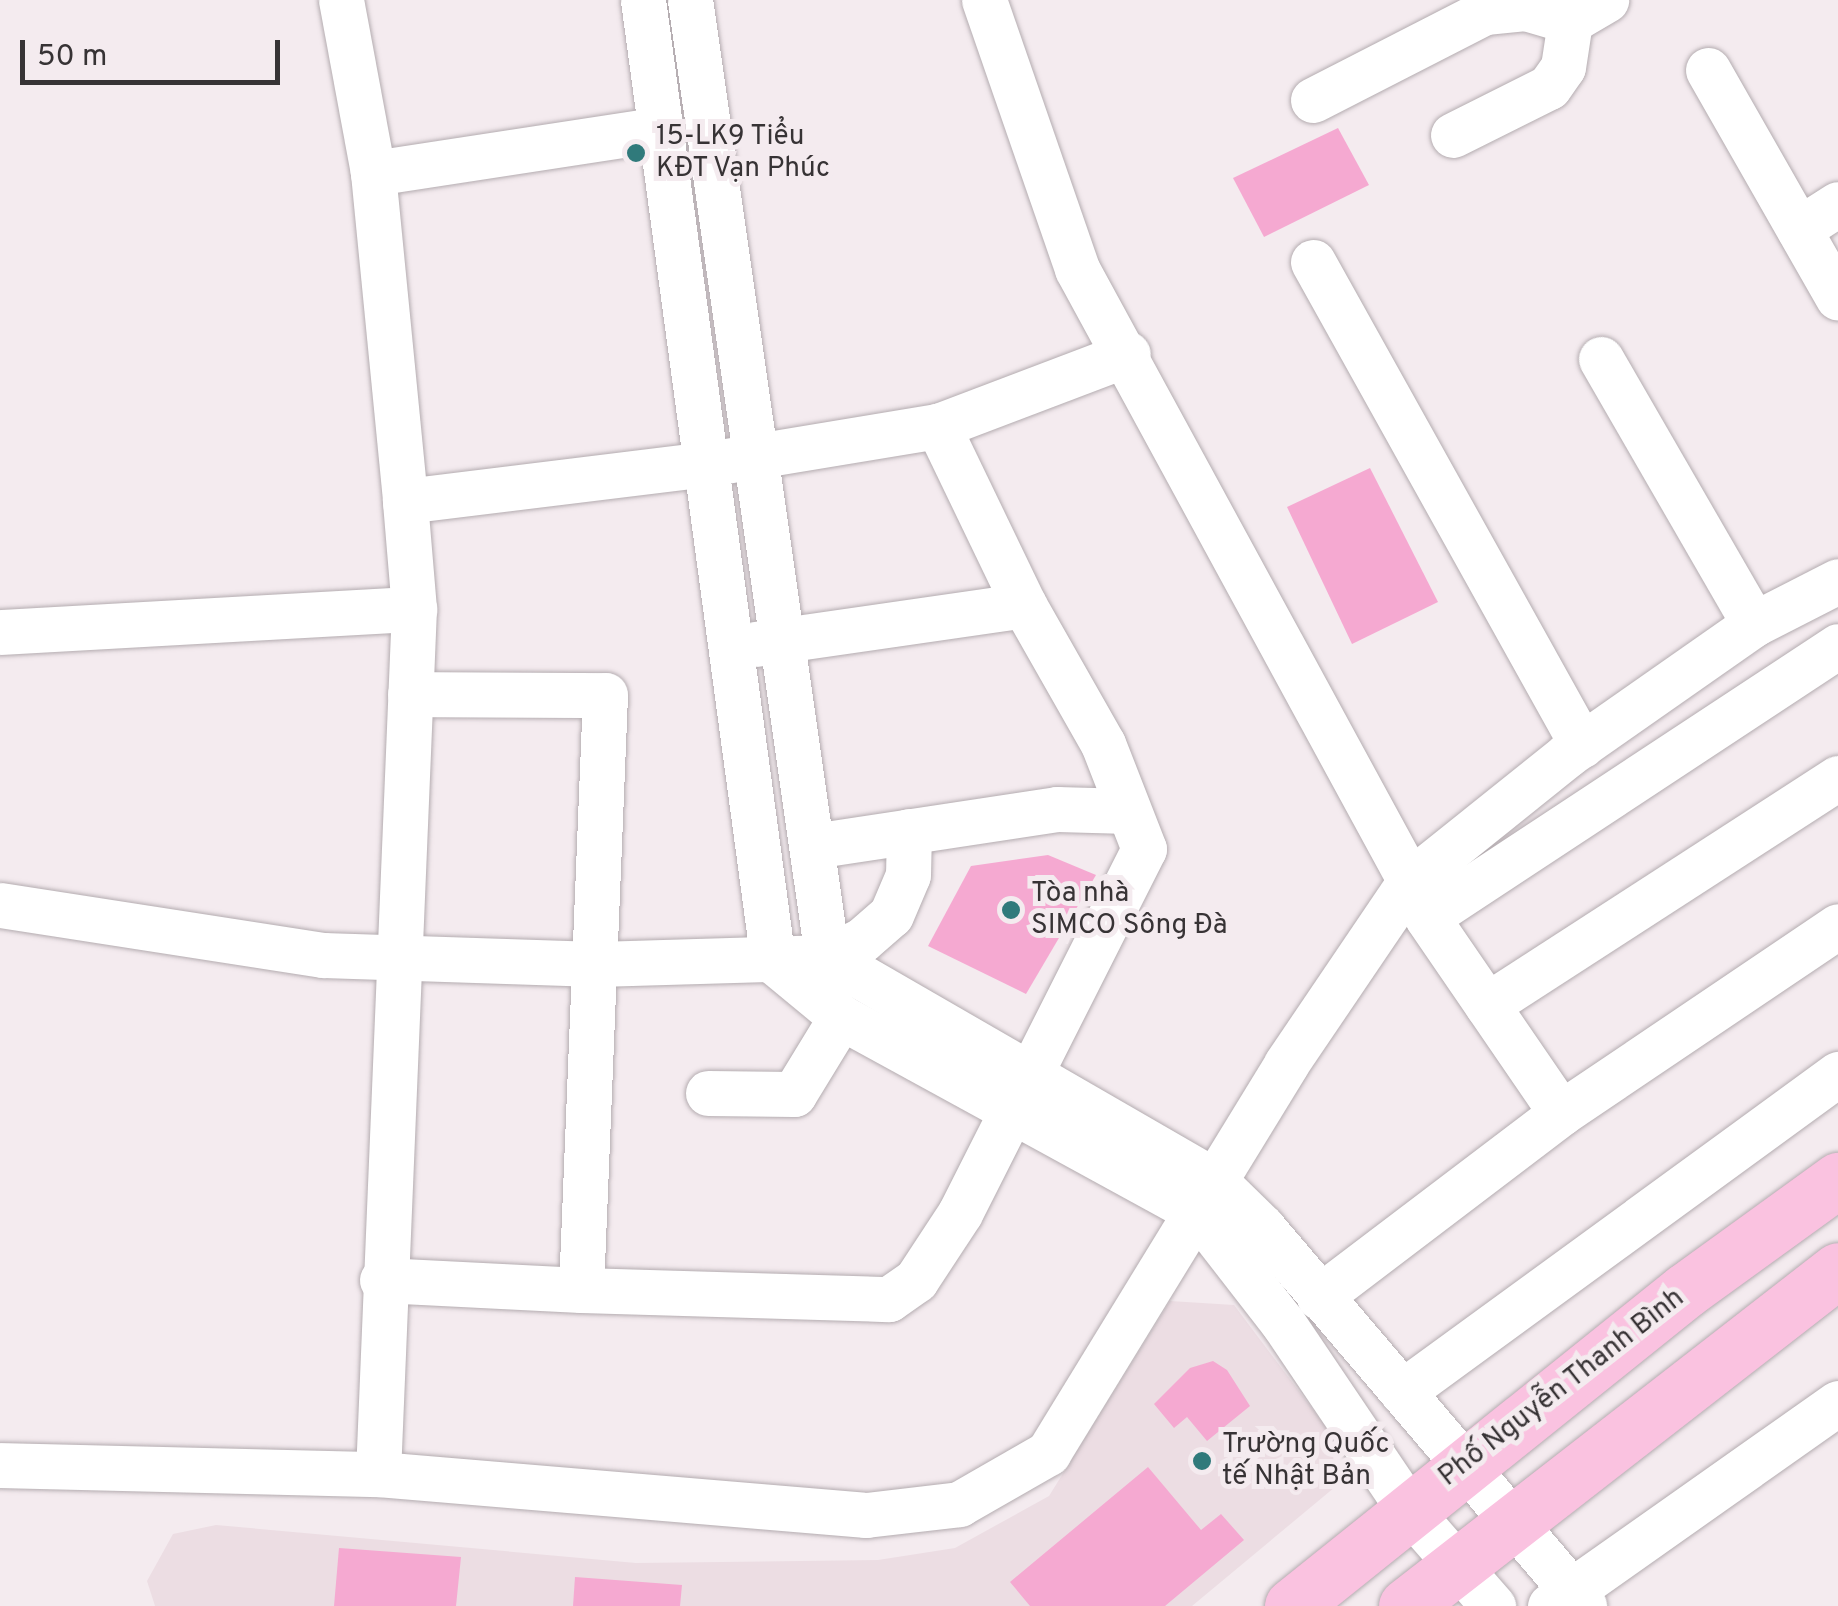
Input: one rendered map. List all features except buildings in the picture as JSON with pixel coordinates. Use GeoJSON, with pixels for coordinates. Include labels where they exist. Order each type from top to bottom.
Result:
{"type":"FeatureCollection","features":[{"type":"Feature","properties":{"kind":"main road","name":"Phố Nguyễn Thanh Bình"},"geometry":{"type":"LineString","coordinates":[[1292,1606],[1686,1290],[1838,1180]]}},
{"type":"Feature","properties":{"kind":"main road"},"geometry":{"type":"LineString","coordinates":[[1406,1606],[1510,1520],[1838,1270]]}},
{"type":"Feature","properties":{"kind":"street"},"geometry":{"type":"LineString","coordinates":[[341,0],[373,174],[414,608],[382,1280],[378,1474]]}},
{"type":"Feature","properties":{"kind":"street"},"geometry":{"type":"LineString","coordinates":[[643,0],[773,961],[841,1017],[1024,1094]]}},
{"type":"Feature","properties":{"kind":"street"},"geometry":{"type":"LineString","coordinates":[[690,0],[827,957],[1024,1094],[1205,1196],[1319,1297],[1402,1392],[1461,1468],[1510,1520],[1569,1601],[1838,1403]]}},
{"type":"Feature","properties":{"kind":"street"},"geometry":{"type":"LineString","coordinates":[[984,0],[1078,269],[1128,354],[1410,881]]}},
{"type":"Feature","properties":{"kind":"street"},"geometry":{"type":"LineString","coordinates":[[1313,100],[1484,12],[1525,8],[1588,10],[1563,67],[1549,88],[1452,135]]}},
{"type":"Feature","properties":{"kind":"street"},"geometry":{"type":"LineString","coordinates":[[1708,70],[1838,298]]}},
{"type":"Feature","properties":{"kind":"street"},"geometry":{"type":"LineString","coordinates":[[373,174],[662,129]]}},
{"type":"Feature","properties":{"kind":"street"},"geometry":{"type":"LineString","coordinates":[[1799,229],[1838,204]]}},
{"type":"Feature","properties":{"kind":"street"},"geometry":{"type":"LineString","coordinates":[[1313,262],[1582,746]]}},
{"type":"Feature","properties":{"kind":"street"},"geometry":{"type":"LineString","coordinates":[[405,501],[756,458],[938,426],[1128,354]]}},
{"type":"Feature","properties":{"kind":"street"},"geometry":{"type":"LineString","coordinates":[[1601,359],[1754,624]]}},
{"type":"Feature","properties":{"kind":"street"},"geometry":{"type":"LineString","coordinates":[[382,1280],[889,1299],[916,1280],[1024,1094],[1144,849],[1104,744],[1024,604],[938,426]]}},
{"type":"Feature","properties":{"kind":"street"},"geometry":{"type":"LineString","coordinates":[[0,1465],[378,1474],[866,1515],[959,1504],[1048,1453],[1205,1196],[1410,881],[1582,746],[1754,624],[1838,581]]}},
{"type":"Feature","properties":{"kind":"street"},"geometry":{"type":"LineString","coordinates":[[733,648],[1024,604]]}},
{"type":"Feature","properties":{"kind":"street"},"geometry":{"type":"LineString","coordinates":[[0,632],[414,608]]}},
{"type":"Feature","properties":{"kind":"street"},"geometry":{"type":"LineString","coordinates":[[1562,1113],[1427,917],[1838,646]]}},
{"type":"Feature","properties":{"kind":"street"},"geometry":{"type":"LineString","coordinates":[[410,694],[605,695],[582,1290]]}},
{"type":"Feature","properties":{"kind":"street"},"geometry":{"type":"LineString","coordinates":[[1487,1004],[1838,778]]}},
{"type":"Feature","properties":{"kind":"street"},"geometry":{"type":"LineString","coordinates":[[813,846],[1057,810],[1128,810]]}},
{"type":"Feature","properties":{"kind":"street"},"geometry":{"type":"LineString","coordinates":[[0,904],[323,955],[597,964],[827,957],[862,940],[891,914],[908,875],[909,832]]}},
{"type":"Feature","properties":{"kind":"street"},"geometry":{"type":"LineString","coordinates":[[1319,1297],[1562,1113],[1838,926]]}},
{"type":"Feature","properties":{"kind":"street"},"geometry":{"type":"LineString","coordinates":[[708,1094],[794,1094],[841,1017]]}},
{"type":"Feature","properties":{"kind":"street"},"geometry":{"type":"LineString","coordinates":[[1402,1392],[1838,1074]]}},
{"type":"Feature","properties":{"kind":"street"},"geometry":{"type":"LineString","coordinates":[[1205,1196],[1409,1510],[1493,1606]]}},
{"type":"Feature","properties":{"kind":"shaded area","name":"Trường Quốc tế Nhật Bản"},"geometry":{"type":"Polygon","coordinates":[[[1170,1301],[1234,1305],[1332,1435],[1335,1487],[1192,1606],[155,1606],[147,1581],[173,1534],[216,1525],[636,1563],[878,1560],[955,1548],[1049,1496],[1170,1301]]]}},
{"type":"Feature","properties":{"kind":"place","name":"15-LK9 Tiểu KĐT Vạn Phúc"},"geometry":{"type":"Point","coordinates":[636,153]}},
{"type":"Feature","properties":{"kind":"place","name":"Tòa nhà SIMCO Sông Đà"},"geometry":{"type":"Point","coordinates":[1011,910]}},
{"type":"Feature","properties":{"kind":"place","name":"Trường Quốc tế Nhật Bản"},"geometry":{"type":"Point","coordinates":[1202,1461]}}]}
